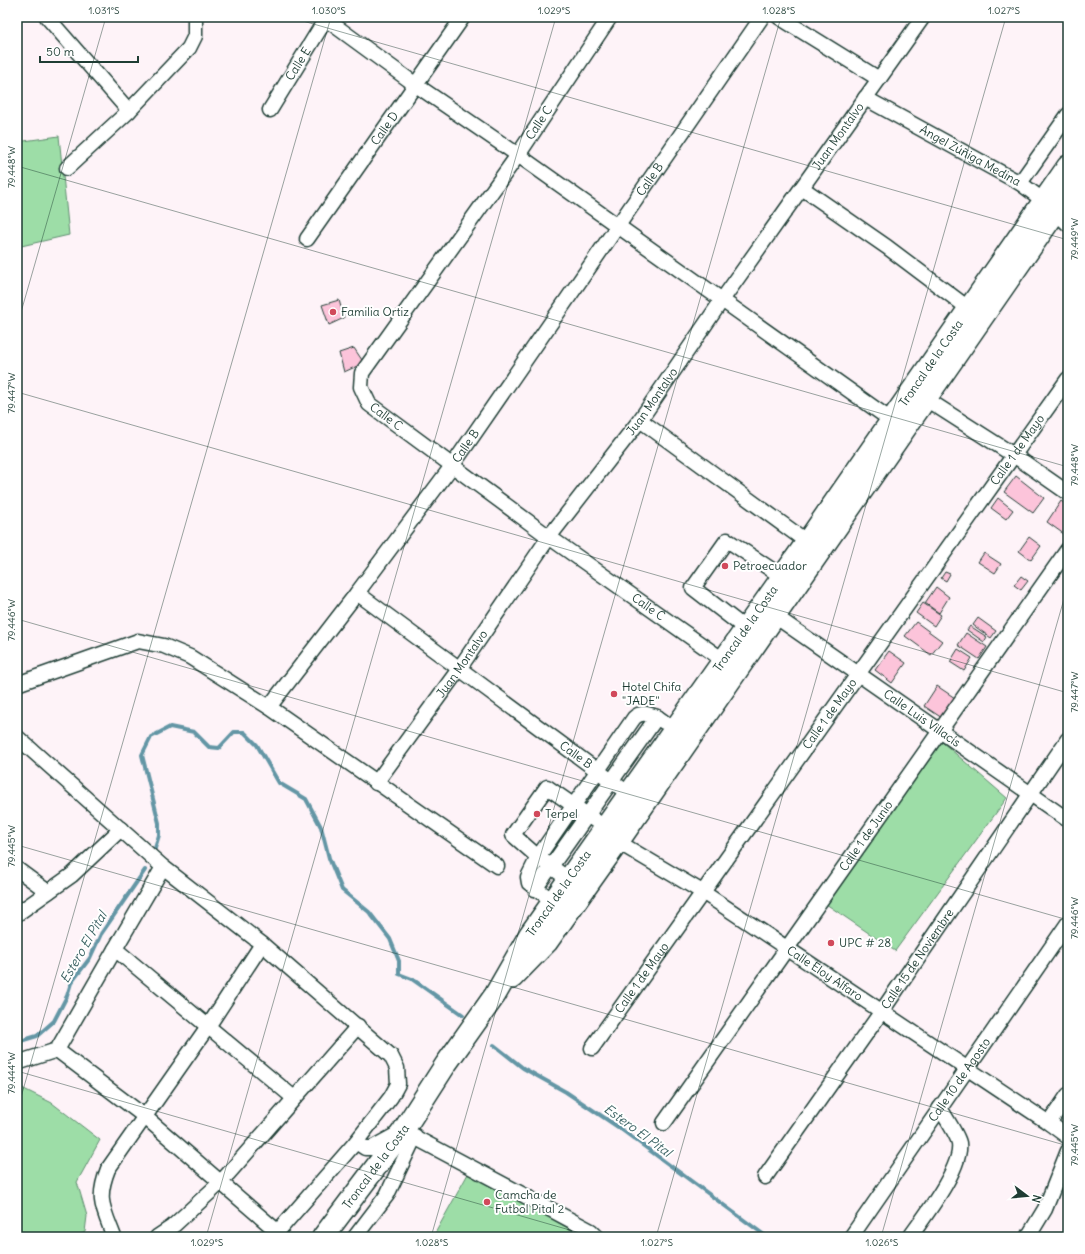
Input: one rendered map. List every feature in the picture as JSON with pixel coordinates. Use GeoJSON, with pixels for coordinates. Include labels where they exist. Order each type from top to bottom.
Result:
{"type":"FeatureCollection","features":[{"type":"Feature","properties":{"kind":"highway","name":"Troncal de la Costa"},"geometry":{"type":"LineString","coordinates":[[813,546],[891,420],[968,308],[1056,212],[1068,166]]}},
{"type":"Feature","properties":{"kind":"highway","name":"Troncal de la Costa"},"geometry":{"type":"LineString","coordinates":[[323,1237],[409,1134],[446,1064],[495,995],[522,946],[568,879],[612,835],[630,794],[674,729],[746,629],[788,581],[813,546],[926,399],[1068,194]]}},
{"type":"Feature","properties":{"kind":"highway","name":"Troncal de la Costa"},"geometry":{"type":"LineString","coordinates":[[495,995],[547,942],[612,835],[776,616],[788,581]]}},
{"type":"Feature","properties":{"kind":"street"},"geometry":{"type":"LineString","coordinates":[[47,17],[129,111]]}},
{"type":"Feature","properties":{"kind":"street","name":"Calle D"},"geometry":{"type":"LineString","coordinates":[[307,239],[463,17]]}},
{"type":"Feature","properties":{"kind":"street","name":"Calle C"},"geometry":{"type":"LineString","coordinates":[[610,17],[518,155],[362,373],[362,392],[369,404],[452,466],[549,537],[724,660]]}},
{"type":"Feature","properties":{"kind":"street","name":"Calle B"},"geometry":{"type":"LineString","coordinates":[[630,794],[458,669],[357,593],[452,466],[762,17]]}},
{"type":"Feature","properties":{"kind":"street"},"geometry":{"type":"LineString","coordinates":[[779,17],[879,79]]}},
{"type":"Feature","properties":{"kind":"street","name":"Juan Montalvo"},"geometry":{"type":"LineString","coordinates":[[376,783],[458,669],[549,537],[640,420],[722,300],[923,17]]}},
{"type":"Feature","properties":{"kind":"street"},"geometry":{"type":"LineString","coordinates":[[67,168],[129,111],[189,48],[194,36],[195,18]]}},
{"type":"Feature","properties":{"kind":"street"},"geometry":{"type":"LineString","coordinates":[[325,18],[416,85],[518,155],[617,227],[891,420]]}},
{"type":"Feature","properties":{"kind":"street","name":"Calle E"},"geometry":{"type":"LineString","coordinates":[[270,110],[325,18]]}},
{"type":"Feature","properties":{"kind":"street","name":"Ángel Zúñiga Medina"},"geometry":{"type":"LineString","coordinates":[[865,98],[1020,183],[1056,212]]}},
{"type":"Feature","properties":{"kind":"street"},"geometry":{"type":"LineString","coordinates":[[1020,183],[1068,115]]}},
{"type":"Feature","properties":{"kind":"street"},"geometry":{"type":"LineString","coordinates":[[802,188],[887,247],[968,308]]}},
{"type":"Feature","properties":{"kind":"street","name":"Calle 1 de Mayo"},"geometry":{"type":"LineString","coordinates":[[592,1048],[704,893],[858,672],[1015,456],[1068,379]]}},
{"type":"Feature","properties":{"kind":"street"},"geometry":{"type":"LineString","coordinates":[[926,399],[1015,456],[1068,493]]}},
{"type":"Feature","properties":{"kind":"street"},"geometry":{"type":"LineString","coordinates":[[640,420],[813,546]]}},
{"type":"Feature","properties":{"kind":"street"},"geometry":{"type":"LineString","coordinates":[[746,629],[693,588],[727,540],[788,581]]}},
{"type":"Feature","properties":{"kind":"street","name":"Calle 1 de Junio"},"geometry":{"type":"LineString","coordinates":[[664,1123],[788,949],[1068,549]]}},
{"type":"Feature","properties":{"kind":"street"},"geometry":{"type":"LineString","coordinates":[[269,707],[357,593]]}},
{"type":"Feature","properties":{"kind":"street","name":"Calle Luis Villacís"},"geometry":{"type":"LineString","coordinates":[[776,616],[1068,820]]}},
{"type":"Feature","properties":{"kind":"street"},"geometry":{"type":"LineString","coordinates":[[17,684],[138,642],[151,642],[190,657],[269,707],[497,866]]}},
{"type":"Feature","properties":{"kind":"street"},"geometry":{"type":"LineString","coordinates":[[553,901],[534,889],[528,883],[528,877],[538,857],[573,805],[637,716],[646,713],[674,729]]}},
{"type":"Feature","properties":{"kind":"street"},"geometry":{"type":"LineString","coordinates":[[534,889],[657,718]]}},
{"type":"Feature","properties":{"kind":"street"},"geometry":{"type":"LineString","coordinates":[[17,737],[163,867],[262,944],[391,1056],[397,1068],[398,1084],[391,1097],[356,1142],[276,1235],[144,1116],[57,1050]]}},
{"type":"Feature","properties":{"kind":"street","name":"Calle 15 de Noviembre"},"geometry":{"type":"LineString","coordinates":[[765,1177],[882,1011],[1068,738]]}},
{"type":"Feature","properties":{"kind":"street","name":"Calle Eloy Alfaro"},"geometry":{"type":"LineString","coordinates":[[538,857],[514,835],[547,787],[588,815],[612,835],[704,893],[1068,1137]]}},
{"type":"Feature","properties":{"kind":"street"},"geometry":{"type":"LineString","coordinates":[[17,914],[72,875],[121,829]]}},
{"type":"Feature","properties":{"kind":"street"},"geometry":{"type":"LineString","coordinates":[[538,857],[568,879]]}},
{"type":"Feature","properties":{"kind":"street"},"geometry":{"type":"LineString","coordinates":[[17,1063],[57,1050],[163,867]]}},
{"type":"Feature","properties":{"kind":"street"},"geometry":{"type":"LineString","coordinates":[[17,869],[48,892]]}},
{"type":"Feature","properties":{"kind":"street","name":"Calle 10 de Agosto"},"geometry":{"type":"LineString","coordinates":[[851,1237],[1068,923]]}},
{"type":"Feature","properties":{"kind":"street"},"geometry":{"type":"LineString","coordinates":[[114,1237],[103,1209],[100,1195],[108,1169],[209,1025],[262,944]]}},
{"type":"Feature","properties":{"kind":"street"},"geometry":{"type":"LineString","coordinates":[[115,949],[209,1025],[294,1098]]}},
{"type":"Feature","properties":{"kind":"street"},"geometry":{"type":"LineString","coordinates":[[157,1237],[172,1227],[220,1183],[358,1026]]}},
{"type":"Feature","properties":{"kind":"street"},"geometry":{"type":"LineString","coordinates":[[1049,1123],[1068,1095]]}},
{"type":"Feature","properties":{"kind":"street"},"geometry":{"type":"LineString","coordinates":[[910,1237],[950,1178],[957,1159],[958,1143],[940,1108]]}},
{"type":"Feature","properties":{"kind":"street"},"geometry":{"type":"LineString","coordinates":[[356,1142],[365,1148],[372,1148],[409,1134],[591,1231],[597,1237]]}},
{"type":"Feature","properties":{"kind":"street"},"geometry":{"type":"LineString","coordinates":[[355,1237],[387,1195],[409,1134]]}},
{"type":"Feature","properties":{"kind":"street"},"geometry":{"type":"LineString","coordinates":[[1028,1237],[1045,1208],[1068,1151]]}},
{"type":"Feature","properties":{"kind":"green space"},"geometry":{"type":"Polygon","coordinates":[[[59,136],[69,235],[17,247],[17,142],[59,136]]]}},
{"type":"Feature","properties":{"kind":"green space"},"geometry":{"type":"Polygon","coordinates":[[[942,742],[1007,798],[895,951],[826,904],[942,742]]]}},
{"type":"Feature","properties":{"kind":"green space"},"geometry":{"type":"Polygon","coordinates":[[[22,1088],[52,1103],[100,1140],[77,1182],[87,1216],[85,1232],[75,1237],[17,1237],[17,1093],[22,1088]]]}},
{"type":"Feature","properties":{"kind":"green space","name":"Camcha de Futbol Pital 2"},"geometry":{"type":"Polygon","coordinates":[[[469,1172],[573,1231],[569,1237],[433,1237],[469,1172]]]}},
{"type":"Feature","properties":{"kind":"building","name":"Familia Ortiz"},"geometry":{"type":"Polygon","coordinates":[[[339,300],[344,318],[329,325],[322,305],[339,300]]]}},
{"type":"Feature","properties":{"kind":"building"},"geometry":{"type":"Polygon","coordinates":[[[354,348],[364,363],[344,372],[339,353],[354,348]]]}},
{"type":"Feature","properties":{"kind":"building"},"geometry":{"type":"Polygon","coordinates":[[[1016,476],[1044,498],[1033,513],[1004,492],[1016,476]]]}},
{"type":"Feature","properties":{"kind":"building"},"geometry":{"type":"Polygon","coordinates":[[[998,498],[1013,510],[1006,519],[991,508],[998,498]]]}},
{"type":"Feature","properties":{"kind":"building"},"geometry":{"type":"Polygon","coordinates":[[[1061,501],[1068,506],[1068,537],[1047,522],[1061,501]]]}},
{"type":"Feature","properties":{"kind":"building"},"geometry":{"type":"Polygon","coordinates":[[[1029,537],[1041,546],[1031,560],[1019,551],[1029,537]]]}},
{"type":"Feature","properties":{"kind":"building"},"geometry":{"type":"Polygon","coordinates":[[[984,553],[1001,564],[995,573],[978,562],[984,553]]]}},
{"type":"Feature","properties":{"kind":"building"},"geometry":{"type":"Polygon","coordinates":[[[945,572],[950,574],[946,581],[941,578],[945,572]]]}},
{"type":"Feature","properties":{"kind":"building"},"geometry":{"type":"Polygon","coordinates":[[[1021,576],[1028,581],[1021,590],[1014,585],[1021,576]]]}},
{"type":"Feature","properties":{"kind":"building"},"geometry":{"type":"Polygon","coordinates":[[[936,587],[949,597],[939,613],[925,603],[936,587]]]}},
{"type":"Feature","properties":{"kind":"building"},"geometry":{"type":"Polygon","coordinates":[[[923,603],[941,615],[934,626],[916,613],[923,603]]]}},
{"type":"Feature","properties":{"kind":"building"},"geometry":{"type":"Polygon","coordinates":[[[978,618],[996,631],[991,638],[973,625],[978,618]]]}},
{"type":"Feature","properties":{"kind":"building"},"geometry":{"type":"Polygon","coordinates":[[[916,622],[942,641],[931,655],[905,636],[916,622]]]}},
{"type":"Feature","properties":{"kind":"building"},"geometry":{"type":"Polygon","coordinates":[[[970,626],[987,637],[984,642],[967,630],[970,626]]]}},
{"type":"Feature","properties":{"kind":"building"},"geometry":{"type":"Polygon","coordinates":[[[966,633],[987,647],[979,659],[958,645],[966,633]]]}},
{"type":"Feature","properties":{"kind":"building"},"geometry":{"type":"Polygon","coordinates":[[[958,649],[972,658],[964,671],[950,662],[958,649]]]}},
{"type":"Feature","properties":{"kind":"building"},"geometry":{"type":"Polygon","coordinates":[[[889,651],[906,663],[892,683],[875,670],[889,651]]]}},
{"type":"Feature","properties":{"kind":"building"},"geometry":{"type":"Polygon","coordinates":[[[937,686],[955,698],[942,718],[924,706],[937,686]]]}},
{"type":"Feature","properties":{"kind":"waterway","name":"Estero El Pital"},"geometry":{"type":"LineString","coordinates":[[153,855],[159,835],[159,823],[142,755],[151,737],[170,727],[194,732],[209,747],[219,748],[234,732],[244,732],[257,745],[279,783],[306,799],[321,827],[329,858],[342,890],[369,912],[390,939],[399,961],[399,974],[412,979],[463,1015]]}},
{"type":"Feature","properties":{"kind":"waterway","name":"Estero El Pital"},"geometry":{"type":"LineString","coordinates":[[17,1042],[37,1036],[54,1021],[67,996],[71,983],[90,958],[101,934],[145,870]]}},
{"type":"Feature","properties":{"kind":"waterway","name":"Estero El Pital"},"geometry":{"type":"LineString","coordinates":[[494,1045],[523,1068],[566,1092],[618,1127],[767,1237]]}},
{"type":"Feature","properties":{"kind":"place","name":"Familia Ortiz"},"geometry":{"type":"Point","coordinates":[333,312]}},
{"type":"Feature","properties":{"kind":"place","name":"Petroecuador"},"geometry":{"type":"Point","coordinates":[725,566]}},
{"type":"Feature","properties":{"kind":"place","name":"Hotel Chifa \"JADE\""},"geometry":{"type":"Point","coordinates":[614,694]}},
{"type":"Feature","properties":{"kind":"place","name":"Terpel"},"geometry":{"type":"Point","coordinates":[537,814]}},
{"type":"Feature","properties":{"kind":"place","name":"UPC # 28"},"geometry":{"type":"Point","coordinates":[831,943]}},
{"type":"Feature","properties":{"kind":"place","name":"Camcha de Futbol Pital 2"},"geometry":{"type":"Point","coordinates":[487,1202]}}]}
